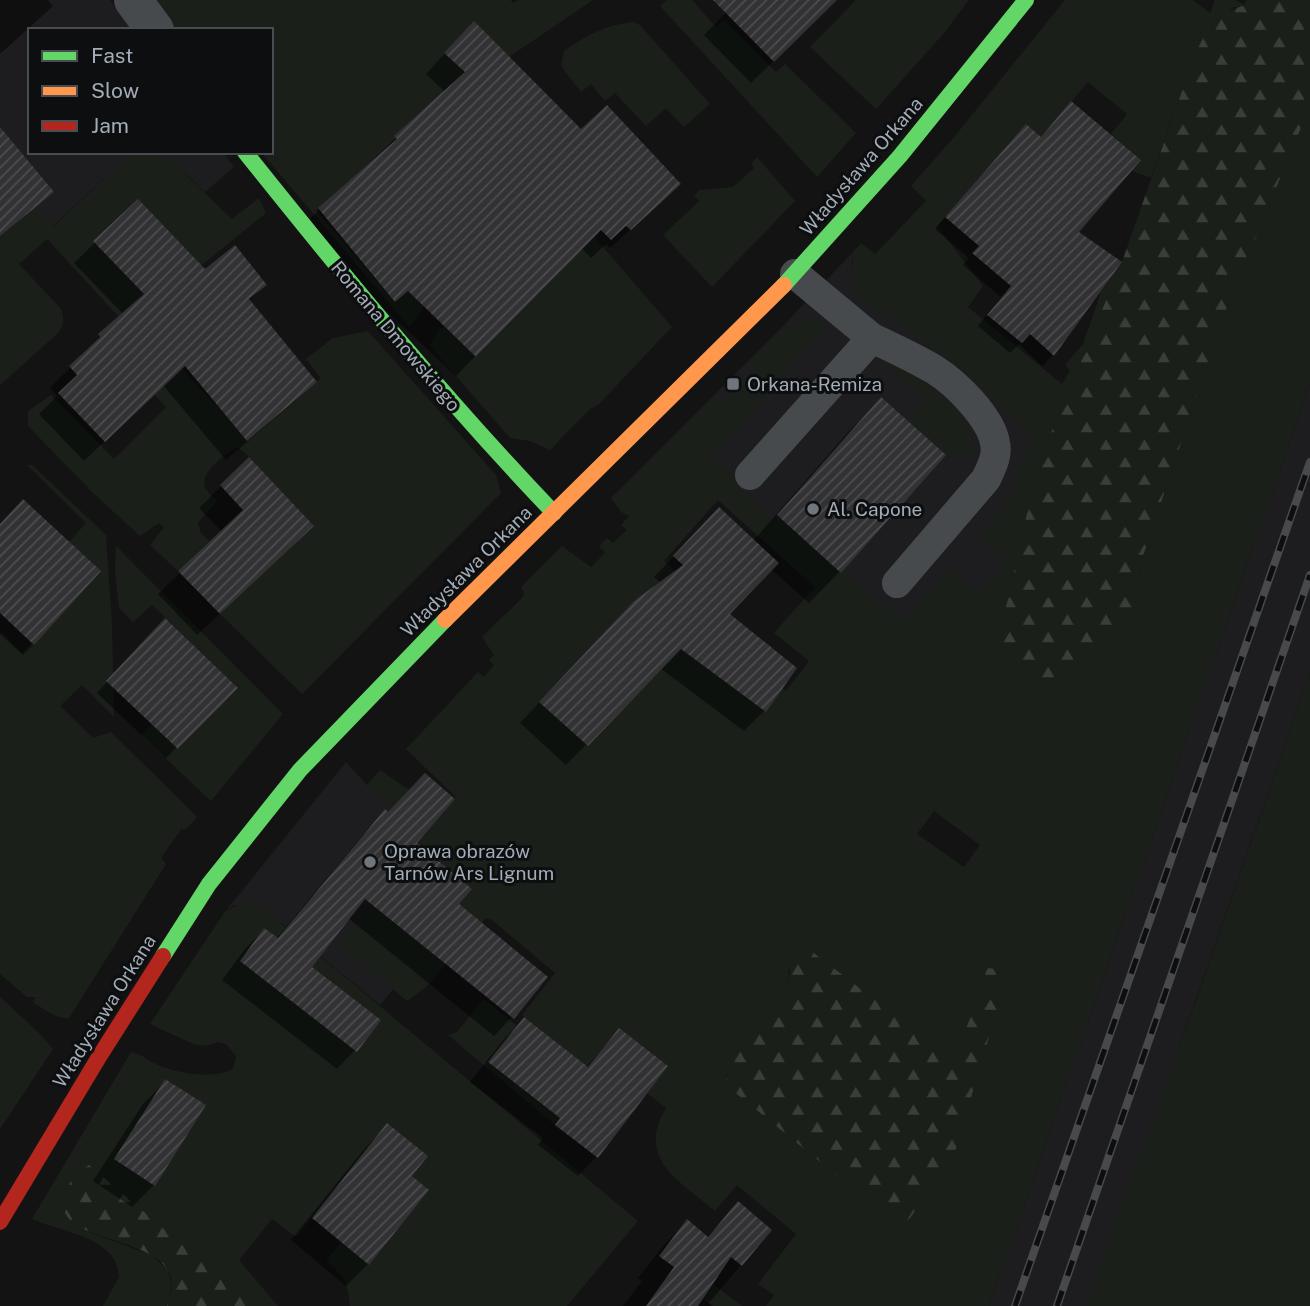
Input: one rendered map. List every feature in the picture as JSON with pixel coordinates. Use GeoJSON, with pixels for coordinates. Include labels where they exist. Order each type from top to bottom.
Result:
{"type":"FeatureCollection","features":[{"type":"Feature","properties":{"kind":"street"},"geometry":{"type":"LineString","coordinates":[[133,0],[154,28]]}},
{"type":"Feature","properties":{"kind":"street","name":"Władysława Orkana"},"geometry":{"type":"LineString","coordinates":[[0,1222],[193,908],[240,843],[330,737],[795,274],[900,156],[1026,0]]}},
{"type":"Feature","properties":{"kind":"street","name":"Romana Dmowskiego"},"geometry":{"type":"LineString","coordinates":[[247,154],[374,313],[491,447],[554,513]]}},
{"type":"Feature","properties":{"kind":"lane"},"geometry":{"type":"LineString","coordinates":[[795,274],[872,338],[937,371],[971,401],[987,424],[996,444],[995,461],[986,479],[897,583]]}},
{"type":"Feature","properties":{"kind":"lane"},"geometry":{"type":"LineString","coordinates":[[750,475],[872,338]]}},
{"type":"Feature","properties":{"kind":"shaded area"},"geometry":{"type":"Polygon","coordinates":[[[0,0],[110,0],[131,28],[28,28],[28,154],[131,154],[53,226],[0,236],[0,0]]]}},
{"type":"Feature","properties":{"kind":"shaded area"},"geometry":{"type":"Polygon","coordinates":[[[165,154],[224,154],[234,167],[205,192],[165,154]]]}},
{"type":"Feature","properties":{"kind":"shaded area"},"geometry":{"type":"Polygon","coordinates":[[[853,252],[852,267],[1053,427],[960,705],[815,587],[680,466],[621,512],[611,498],[853,252]]]}},
{"type":"Feature","properties":{"kind":"shaded area"},"geometry":{"type":"Polygon","coordinates":[[[1310,383],[1310,673],[1089,1306],[989,1306],[1310,383]]]}},
{"type":"Feature","properties":{"kind":"shaded area"},"geometry":{"type":"Polygon","coordinates":[[[346,762],[367,785],[482,883],[380,1005],[262,908],[234,905],[224,913],[346,762]]]}},
{"type":"Feature","properties":{"kind":"green space"},"geometry":{"type":"Polygon","coordinates":[[[151,0],[510,0],[514,3],[518,0],[593,0],[509,57],[505,53],[468,90],[672,327],[598,405],[590,409],[550,450],[530,441],[510,438],[430,346],[438,330],[444,327],[477,357],[560,272],[351,179],[316,210],[395,302],[419,281],[426,299],[421,312],[409,327],[263,154],[273,154],[273,28],[172,28],[151,0]]]}},
{"type":"Feature","properties":{"kind":"green space"},"geometry":{"type":"Polygon","coordinates":[[[667,0],[692,0],[716,27],[724,20],[776,72],[785,64],[856,133],[817,177],[660,6],[667,0]]]}},
{"type":"Feature","properties":{"kind":"green space"},"geometry":{"type":"Polygon","coordinates":[[[856,0],[969,0],[944,33],[876,109],[810,47],[856,0]]]}},
{"type":"Feature","properties":{"kind":"green space"},"geometry":{"type":"Polygon","coordinates":[[[1065,0],[1193,0],[1210,13],[1215,0],[1236,0],[1244,5],[1232,8],[1195,54],[1151,178],[1132,171],[1141,160],[1111,134],[1127,114],[1088,82],[1041,137],[1026,125],[937,226],[983,286],[968,307],[1062,384],[1070,370],[1065,365],[1083,344],[1101,292],[1122,262],[1053,427],[1030,500],[1017,564],[1059,681],[1094,652],[1115,641],[1132,624],[1142,559],[1227,307],[1310,106],[1310,383],[989,1306],[766,1306],[774,1295],[758,1284],[796,1234],[737,1185],[715,1211],[666,1168],[656,1142],[658,1126],[666,1108],[647,1093],[668,1066],[619,1029],[604,1061],[555,1125],[448,1035],[457,1032],[484,999],[517,1026],[488,1062],[530,1095],[566,1050],[522,1015],[555,973],[492,920],[486,918],[426,987],[407,1001],[340,945],[425,835],[367,785],[380,770],[409,790],[440,817],[456,797],[406,749],[478,672],[484,677],[494,665],[489,660],[494,655],[482,637],[523,597],[521,587],[562,546],[591,567],[605,553],[599,546],[607,538],[613,543],[627,530],[621,525],[629,516],[621,512],[611,498],[716,394],[726,404],[758,371],[749,361],[786,327],[817,318],[827,326],[713,456],[742,481],[737,488],[772,520],[777,515],[841,572],[843,570],[904,622],[950,569],[980,594],[1005,563],[978,538],[1004,508],[1034,436],[962,369],[861,298],[852,282],[853,252],[861,243],[875,254],[926,201],[911,186],[1065,0]],[[718,500],[664,561],[753,641],[741,656],[786,691],[809,661],[774,633],[815,587],[718,500]],[[934,811],[917,834],[964,867],[980,845],[934,811]],[[789,969],[786,1002],[775,1021],[746,1042],[726,1075],[900,1227],[987,969],[955,1062],[789,969]]]}},
{"type":"Feature","properties":{"kind":"green space"},"geometry":{"type":"Polygon","coordinates":[[[1247,0],[1310,0],[1310,106],[1227,307],[1142,559],[1132,624],[1115,641],[1094,652],[1059,681],[1029,682],[1000,660],[1001,630],[1030,500],[1053,427],[1122,262],[1195,54],[1214,17],[1244,5],[1247,0]]]}},
{"type":"Feature","properties":{"kind":"green space"},"geometry":{"type":"Polygon","coordinates":[[[633,22],[640,25],[710,104],[684,127],[666,108],[646,126],[615,93],[605,101],[591,84],[581,92],[561,66],[564,51],[580,40],[605,28],[633,22]]]}},
{"type":"Feature","properties":{"kind":"green space"},"geometry":{"type":"Polygon","coordinates":[[[131,154],[165,154],[232,219],[259,198],[266,213],[135,319],[231,421],[275,418],[321,378],[306,359],[333,338],[368,331],[496,475],[501,493],[302,694],[220,614],[314,526],[249,457],[238,447],[216,463],[206,475],[205,487],[217,501],[198,523],[201,533],[209,541],[178,571],[150,545],[164,527],[159,523],[140,536],[93,493],[28,426],[28,411],[51,395],[114,459],[166,407],[131,370],[155,349],[121,314],[118,316],[47,239],[19,264],[61,309],[62,325],[57,334],[0,385],[0,236],[35,207],[54,226],[131,154]]]}},
{"type":"Feature","properties":{"kind":"green space"},"geometry":{"type":"Polygon","coordinates":[[[757,157],[795,201],[712,287],[663,235],[699,201],[694,195],[700,190],[733,187],[754,168],[751,163],[757,157]]]}},
{"type":"Feature","properties":{"kind":"green space"},"geometry":{"type":"Polygon","coordinates":[[[883,364],[899,365],[947,401],[971,432],[973,453],[946,455],[906,419],[924,397],[883,364]]]}},
{"type":"Feature","properties":{"kind":"green space"},"geometry":{"type":"Polygon","coordinates":[[[27,465],[32,465],[106,535],[114,717],[82,685],[60,706],[93,738],[111,732],[197,817],[185,830],[182,828],[161,858],[166,864],[69,1018],[59,1017],[33,1002],[36,997],[27,997],[0,974],[0,630],[23,655],[34,645],[69,542],[86,523],[27,465]]]}},
{"type":"Feature","properties":{"kind":"green space"},"geometry":{"type":"Polygon","coordinates":[[[116,546],[283,714],[211,801],[141,735],[152,724],[179,749],[237,687],[152,605],[133,622],[119,608],[115,571],[116,546]]]}},
{"type":"Feature","properties":{"kind":"green space"},"geometry":{"type":"Polygon","coordinates":[[[1310,673],[1310,1306],[1085,1306],[1192,1012],[1310,673]]]}},
{"type":"Feature","properties":{"kind":"green space"},"geometry":{"type":"Polygon","coordinates":[[[245,900],[250,900],[262,908],[638,1221],[567,1306],[350,1306],[344,1280],[326,1261],[341,1242],[369,1265],[429,1190],[412,1176],[428,1156],[387,1124],[296,1237],[272,1219],[239,1260],[278,1306],[254,1306],[222,1279],[72,1222],[94,1234],[151,1255],[167,1269],[172,1285],[167,1306],[103,1306],[119,1277],[116,1263],[109,1252],[89,1239],[32,1219],[131,1052],[184,1073],[216,1074],[233,1069],[236,1056],[226,1044],[193,1044],[150,1024],[224,913],[245,900]]]}},
{"type":"Feature","properties":{"kind":"green space"},"geometry":{"type":"Polygon","coordinates":[[[806,947],[955,1061],[987,968],[995,969],[1001,977],[1003,990],[954,1155],[910,1218],[900,1227],[726,1085],[729,1068],[738,1051],[776,1019],[785,1000],[793,962],[806,947]]]}},
{"type":"Feature","properties":{"kind":"green space"},"geometry":{"type":"Polygon","coordinates":[[[0,997],[53,1049],[0,1129],[0,997]]]}},
{"type":"Feature","properties":{"kind":"green space"},"geometry":{"type":"Polygon","coordinates":[[[89,1165],[254,1306],[167,1306],[172,1284],[168,1271],[159,1261],[131,1246],[84,1229],[72,1222],[63,1210],[70,1183],[89,1165]]]}},
{"type":"Feature","properties":{"kind":"green space"},"geometry":{"type":"Polygon","coordinates":[[[713,1284],[742,1306],[713,1306],[702,1299],[713,1284]]]}},
{"type":"Feature","properties":{"kind":"building"},"geometry":{"type":"Polygon","coordinates":[[[713,0],[837,0],[774,62],[713,0]]]}},
{"type":"Feature","properties":{"kind":"building"},"geometry":{"type":"Polygon","coordinates":[[[474,21],[581,129],[607,105],[681,184],[631,230],[626,226],[611,240],[601,230],[476,357],[408,291],[395,302],[318,208],[397,139],[394,136],[465,72],[444,53],[474,21]]]}},
{"type":"Feature","properties":{"kind":"building"},"geometry":{"type":"Polygon","coordinates":[[[1071,101],[1141,160],[1079,232],[1122,262],[1054,356],[1030,334],[1022,343],[987,315],[1011,286],[972,253],[979,246],[945,217],[1026,124],[1041,137],[1071,101]]]}},
{"type":"Feature","properties":{"kind":"building"},"geometry":{"type":"Polygon","coordinates":[[[0,127],[54,192],[0,236],[0,127]]]}},
{"type":"Feature","properties":{"kind":"building"},"geometry":{"type":"Polygon","coordinates":[[[138,199],[205,269],[235,245],[267,285],[249,299],[317,382],[247,441],[185,366],[105,442],[58,393],[77,375],[69,366],[100,337],[98,334],[144,294],[93,241],[138,199]]]}},
{"type":"Feature","properties":{"kind":"building"},"geometry":{"type":"Polygon","coordinates":[[[881,397],[946,455],[841,573],[777,515],[881,397]]]}},
{"type":"Feature","properties":{"kind":"building"},"geometry":{"type":"Polygon","coordinates":[[[249,457],[314,526],[220,614],[178,571],[243,510],[220,485],[249,457]]]}},
{"type":"Feature","properties":{"kind":"building"},"geometry":{"type":"Polygon","coordinates":[[[23,499],[101,571],[34,645],[0,613],[0,524],[23,499]]]}},
{"type":"Feature","properties":{"kind":"building"},"geometry":{"type":"Polygon","coordinates":[[[719,507],[779,563],[730,614],[797,668],[766,712],[681,649],[588,746],[539,702],[634,601],[683,565],[673,556],[719,507]]]}},
{"type":"Feature","properties":{"kind":"building"},"geometry":{"type":"Polygon","coordinates":[[[165,618],[238,688],[178,749],[106,681],[165,618]]]}},
{"type":"Feature","properties":{"kind":"building"},"geometry":{"type":"Polygon","coordinates":[[[425,773],[455,799],[417,843],[472,889],[459,904],[548,977],[514,1019],[365,899],[312,967],[381,1020],[357,1052],[240,961],[264,928],[278,938],[385,809],[388,812],[425,773]]]}},
{"type":"Feature","properties":{"kind":"building"},"geometry":{"type":"Polygon","coordinates":[[[524,1017],[588,1067],[619,1028],[668,1066],[598,1158],[555,1125],[560,1118],[488,1062],[524,1017]]]}},
{"type":"Feature","properties":{"kind":"building"},"geometry":{"type":"Polygon","coordinates":[[[165,1079],[206,1105],[155,1186],[114,1159],[165,1079]]]}},
{"type":"Feature","properties":{"kind":"building"},"geometry":{"type":"Polygon","coordinates":[[[387,1123],[428,1156],[412,1176],[429,1190],[369,1265],[312,1218],[387,1123]]]}},
{"type":"Feature","properties":{"kind":"building"},"geometry":{"type":"Polygon","coordinates":[[[738,1201],[772,1230],[742,1266],[731,1257],[698,1306],[646,1306],[674,1267],[659,1256],[687,1219],[708,1237],[738,1201]]]}},
{"type":"Feature","properties":{"kind":"railway"},"geometry":{"type":"LineString","coordinates":[[1015,1306],[1310,462]]}},
{"type":"Feature","properties":{"kind":"railway"},"geometry":{"type":"LineString","coordinates":[[1057,1306],[1310,575]]}},
{"type":"Feature","properties":{"kind":"traffic: fast"},"geometry":{"type":"LineString","coordinates":[[784,285],[900,156],[1026,0]]}},
{"type":"Feature","properties":{"kind":"traffic: fast"},"geometry":{"type":"LineString","coordinates":[[247,154],[395,336],[473,426],[554,513]]}},
{"type":"Feature","properties":{"kind":"traffic: fast"},"geometry":{"type":"LineString","coordinates":[[163,956],[209,884],[300,770],[445,620]]}},
{"type":"Feature","properties":{"kind":"traffic: slow"},"geometry":{"type":"LineString","coordinates":[[445,620],[784,285]]}},
{"type":"Feature","properties":{"kind":"traffic: jam"},"geometry":{"type":"LineString","coordinates":[[0,1222],[163,956]]}},
{"type":"Feature","properties":{"kind":"place","name":"Orkana-Remiza"},"geometry":{"type":"Point","coordinates":[733,384]}},
{"type":"Feature","properties":{"kind":"place","name":"Al. Capone"},"geometry":{"type":"Point","coordinates":[813,509]}},
{"type":"Feature","properties":{"kind":"place","name":"Oprawa obrazów Tarnów Ars Lignum"},"geometry":{"type":"Point","coordinates":[370,862]}}]}
